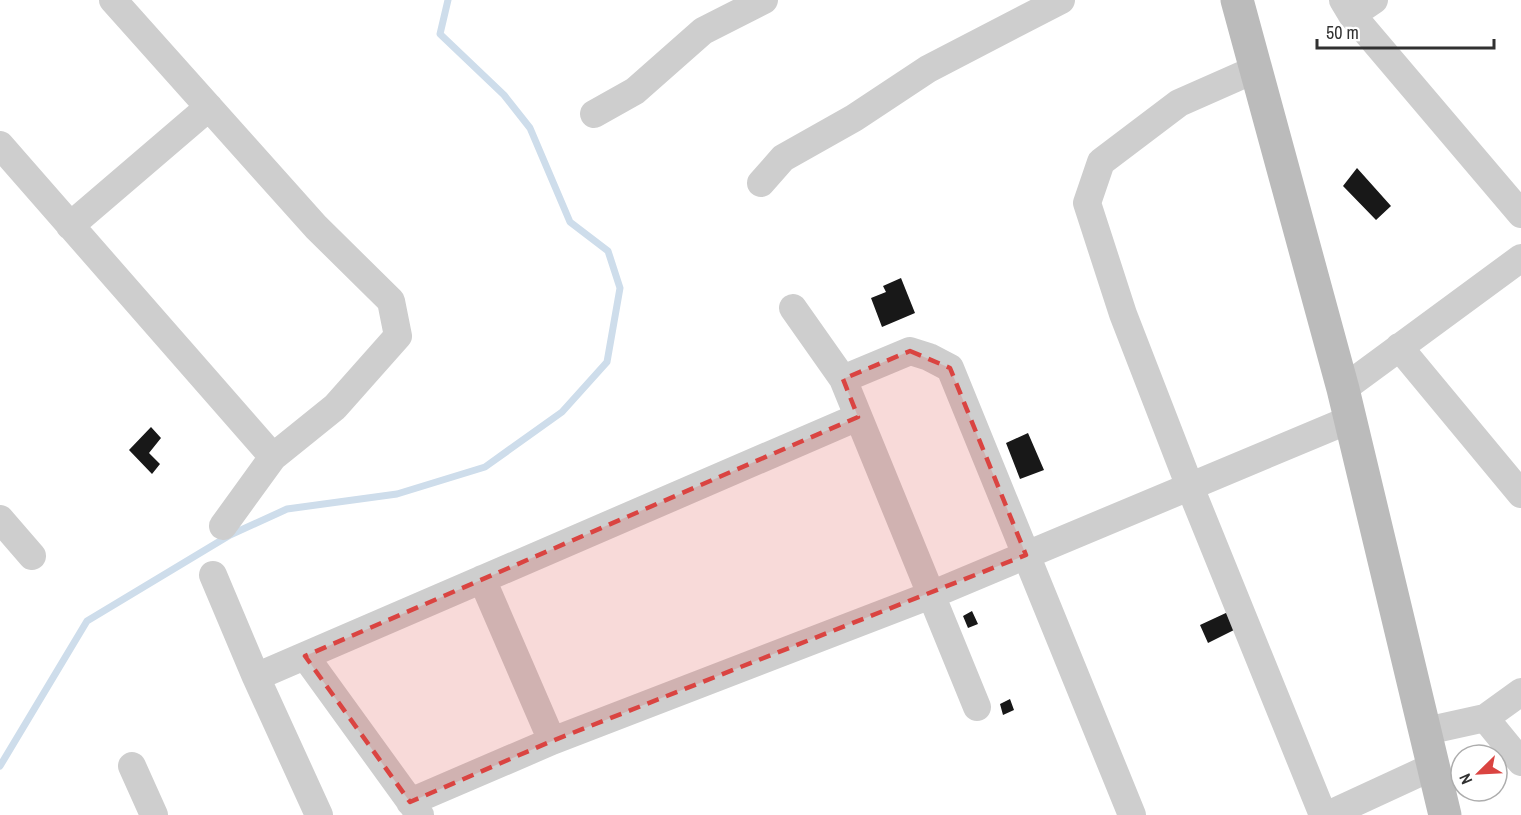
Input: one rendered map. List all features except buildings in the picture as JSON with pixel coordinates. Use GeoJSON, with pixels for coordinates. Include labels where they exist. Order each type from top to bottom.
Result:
{"type":"FeatureCollection","features":[{"type":"Feature","properties":{"kind":"main road"},"geometry":{"type":"LineString","coordinates":[[1237,0],[1347,404],[1445,815]]}},
{"type":"Feature","properties":{"kind":"street"},"geometry":{"type":"LineString","coordinates":[[113,0],[316,227],[391,302],[398,336],[335,407],[273,457],[223,526]]}},
{"type":"Feature","properties":{"kind":"street"},"geometry":{"type":"LineString","coordinates":[[594,114],[635,91],[703,31],[764,0]]}},
{"type":"Feature","properties":{"kind":"street"},"geometry":{"type":"LineString","coordinates":[[761,183],[783,158],[854,118],[928,69],[1061,0]]}},
{"type":"Feature","properties":{"kind":"street"},"geometry":{"type":"LineString","coordinates":[[1356,5],[1521,214]]}},
{"type":"Feature","properties":{"kind":"street"},"geometry":{"type":"LineString","coordinates":[[1256,69],[1179,103],[1101,162],[1087,202],[1123,314],[1190,487],[1323,815]]}},
{"type":"Feature","properties":{"kind":"street"},"geometry":{"type":"LineString","coordinates":[[70,226],[209,107]]}},
{"type":"Feature","properties":{"kind":"street"},"geometry":{"type":"LineString","coordinates":[[0,145],[273,457]]}},
{"type":"Feature","properties":{"kind":"street"},"geometry":{"type":"LineString","coordinates":[[305,656],[415,809],[552,741],[931,595],[1190,487],[1347,404],[1399,347],[1521,258]]}},
{"type":"Feature","properties":{"kind":"street"},"geometry":{"type":"LineString","coordinates":[[793,308],[843,380],[977,707]]}},
{"type":"Feature","properties":{"kind":"street"},"geometry":{"type":"LineString","coordinates":[[1399,347],[1521,494]]}},
{"type":"Feature","properties":{"kind":"street"},"geometry":{"type":"LineString","coordinates":[[843,380],[910,351],[929,357],[950,368],[1132,815]]}},
{"type":"Feature","properties":{"kind":"street"},"geometry":{"type":"LineString","coordinates":[[256,677],[858,417]]}},
{"type":"Feature","properties":{"kind":"street"},"geometry":{"type":"LineString","coordinates":[[0,519],[32,556]]}},
{"type":"Feature","properties":{"kind":"street"},"geometry":{"type":"LineString","coordinates":[[213,575],[256,677],[319,815]]}},
{"type":"Feature","properties":{"kind":"street"},"geometry":{"type":"LineString","coordinates":[[482,579],[552,741]]}},
{"type":"Feature","properties":{"kind":"street"},"geometry":{"type":"LineString","coordinates":[[1426,731],[1485,718],[1521,692]]}},
{"type":"Feature","properties":{"kind":"street"},"geometry":{"type":"LineString","coordinates":[[1485,718],[1521,762]]}},
{"type":"Feature","properties":{"kind":"street"},"geometry":{"type":"LineString","coordinates":[[132,766],[154,815]]}},
{"type":"Feature","properties":{"kind":"street"},"geometry":{"type":"LineString","coordinates":[[1328,815],[1434,766]]}},
{"type":"Feature","properties":{"kind":"highlighted area"},"geometry":{"type":"Polygon","coordinates":[[[910,351],[950,368],[1026,555],[552,741],[410,802],[305,656],[858,417],[843,379],[910,351]]]}},
{"type":"Feature","properties":{"kind":"waterway"},"geometry":{"type":"LineString","coordinates":[[0,766],[87,621],[230,535],[287,509],[397,494],[485,467],[562,412],[607,362],[620,288],[608,251],[570,222],[530,128],[504,95],[440,34],[448,0]]}}]}
